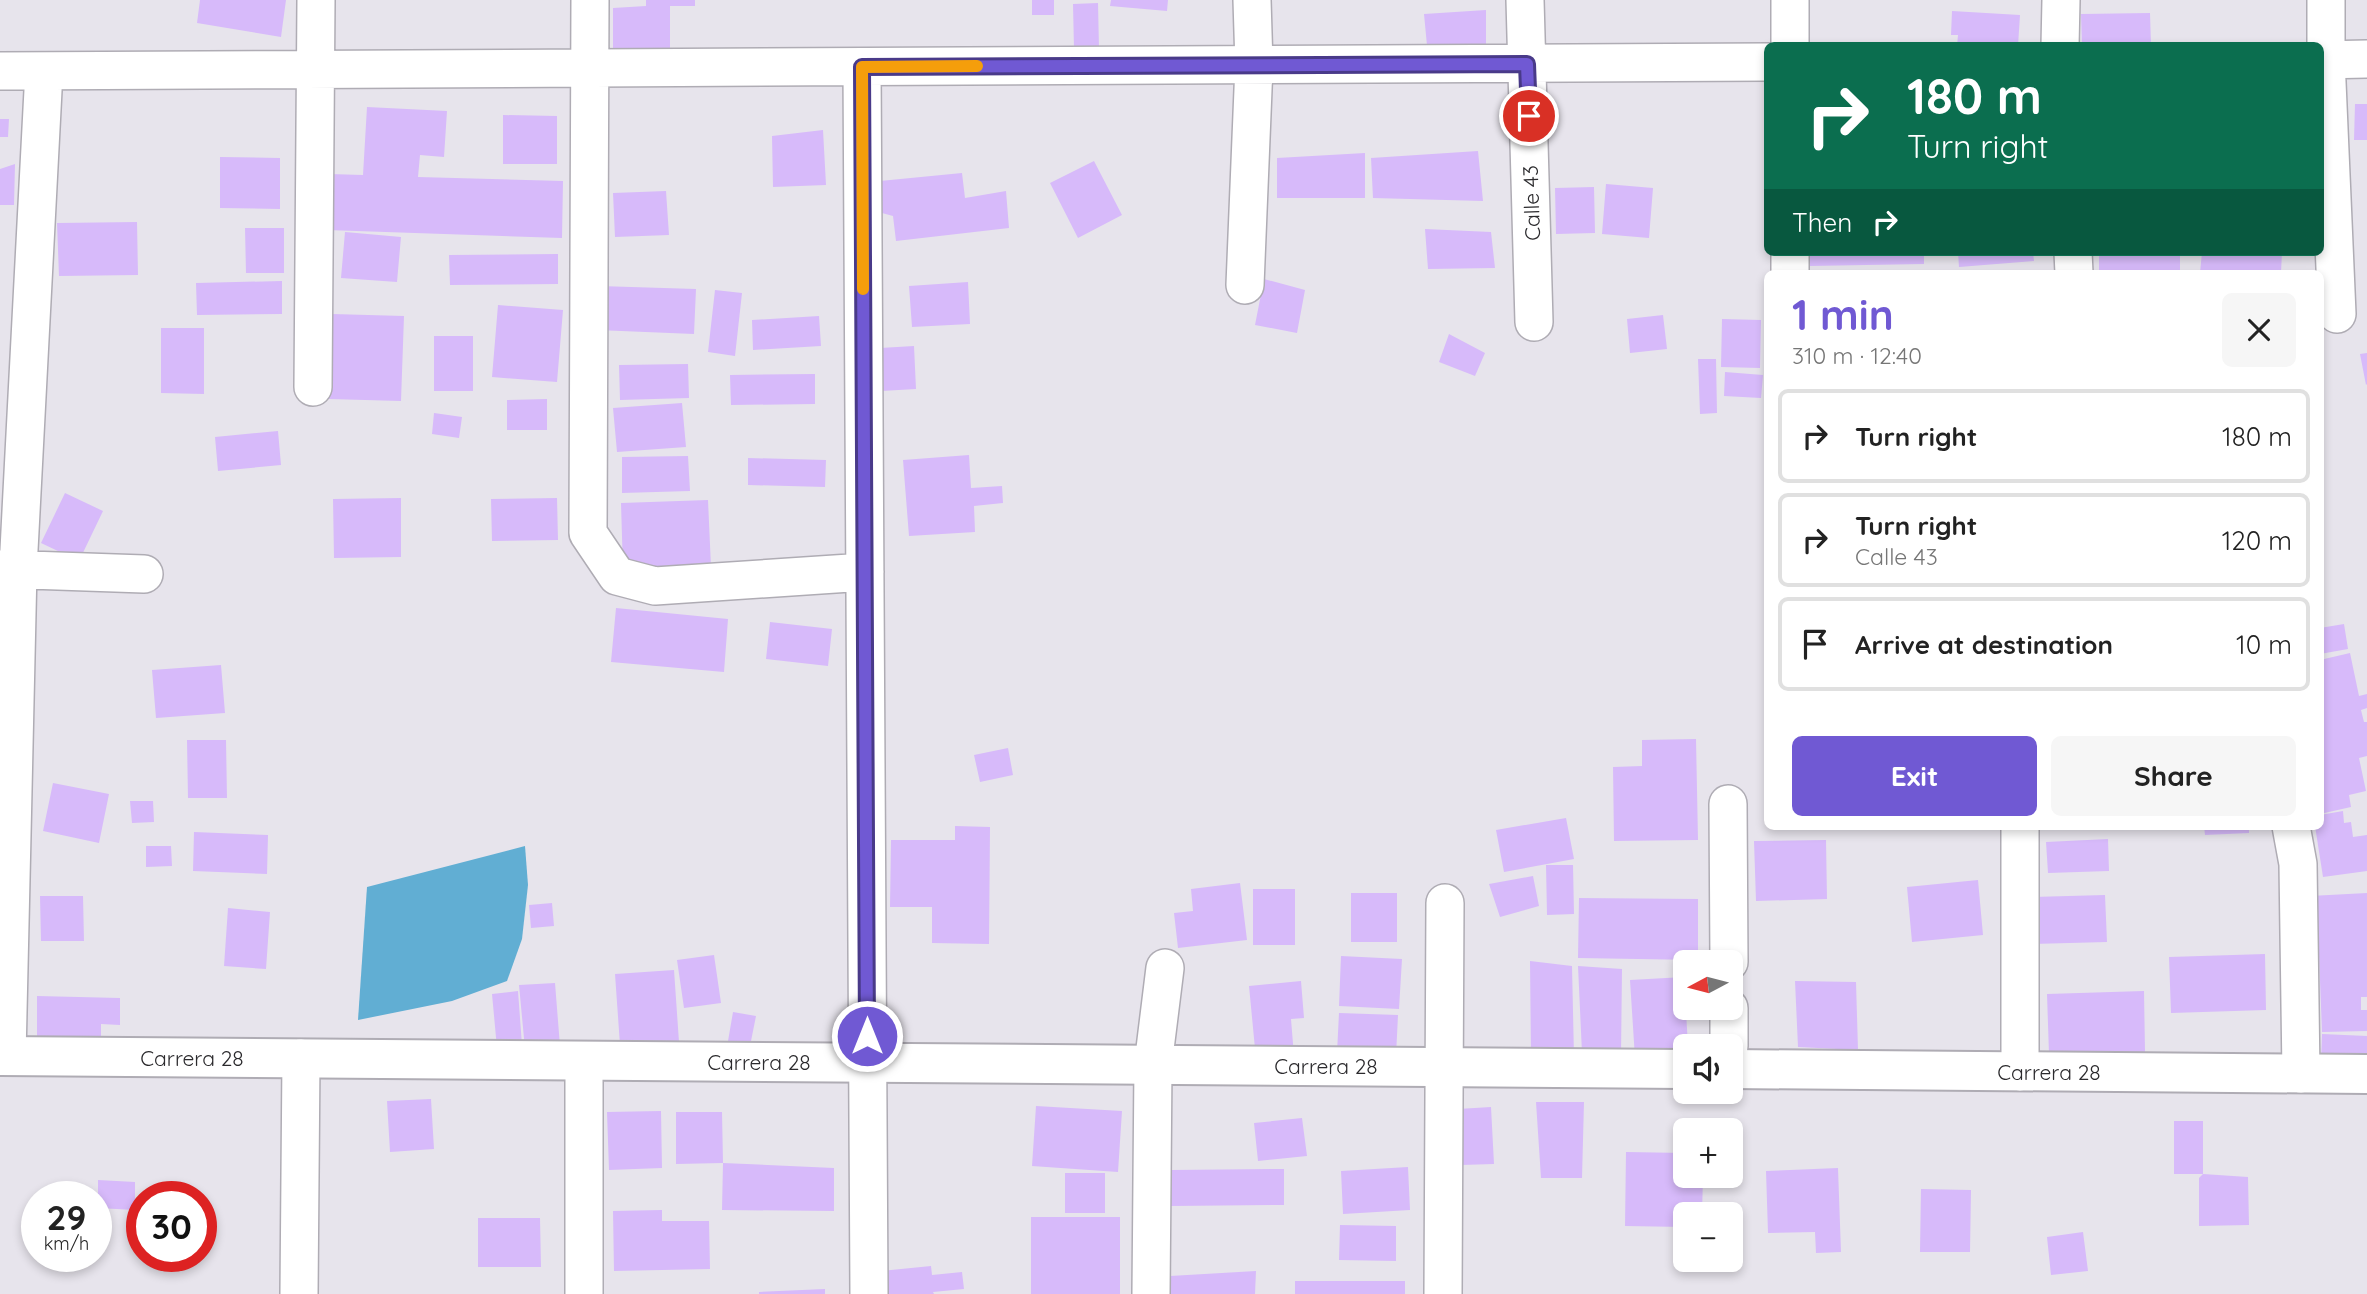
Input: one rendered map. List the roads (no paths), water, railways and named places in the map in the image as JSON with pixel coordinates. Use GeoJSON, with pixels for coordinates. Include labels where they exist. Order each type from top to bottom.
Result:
{"type":"FeatureCollection","features":[{"type":"Feature","properties":{"kind":"street"},"geometry":{"type":"LineString","coordinates":[[313,387],[316,0]]}},
{"type":"Feature","properties":{"kind":"street"},"geometry":{"type":"LineString","coordinates":[[590,0],[588,533],[617,576],[655,586],[865,572]]}},
{"type":"Feature","properties":{"kind":"street"},"geometry":{"type":"LineString","coordinates":[[1245,285],[1254,65],[1252,0]]}},
{"type":"Feature","properties":{"kind":"street","name":"Calle 43"},"geometry":{"type":"LineString","coordinates":[[1525,0],[1534,322]]}},
{"type":"Feature","properties":{"kind":"street"},"geometry":{"type":"LineString","coordinates":[[1790,0],[1790,42]]}},
{"type":"Feature","properties":{"kind":"street"},"geometry":{"type":"LineString","coordinates":[[2060,42],[2061,0]]}},
{"type":"Feature","properties":{"kind":"street"},"geometry":{"type":"LineString","coordinates":[[2324,42],[2326,0]]}},
{"type":"Feature","properties":{"kind":"street"},"geometry":{"type":"LineString","coordinates":[[2324,60],[2367,59]]}},
{"type":"Feature","properties":{"kind":"street"},"geometry":{"type":"LineString","coordinates":[[0,71],[1764,62]]}},
{"type":"Feature","properties":{"kind":"street"},"geometry":{"type":"LineString","coordinates":[[862,67],[869,1294]]}},
{"type":"Feature","properties":{"kind":"street"},"geometry":{"type":"LineString","coordinates":[[3,1056],[9,569],[44,71]]}},
{"type":"Feature","properties":{"kind":"street"},"geometry":{"type":"LineString","coordinates":[[2324,78],[2337,314]]}},
{"type":"Feature","properties":{"kind":"street"},"geometry":{"type":"LineString","coordinates":[[9,569],[144,575]]}},
{"type":"Feature","properties":{"kind":"street"},"geometry":{"type":"LineString","coordinates":[[1728,803],[1729,950]]}},
{"type":"Feature","properties":{"kind":"street"},"geometry":{"type":"LineString","coordinates":[[2020,830],[2020,1072]]}},
{"type":"Feature","properties":{"kind":"street"},"geometry":{"type":"LineString","coordinates":[[2292,830],[2298,864],[2301,1074]]}},
{"type":"Feature","properties":{"kind":"street"},"geometry":{"type":"LineString","coordinates":[[1443,1294],[1445,903]]}},
{"type":"Feature","properties":{"kind":"street"},"geometry":{"type":"LineString","coordinates":[[1151,1294],[1153,1065],[1165,968]]}},
{"type":"Feature","properties":{"kind":"street","name":"Carrera 28"},"geometry":{"type":"LineString","coordinates":[[3,1056],[1673,1069]]}},
{"type":"Feature","properties":{"kind":"street"},"geometry":{"type":"LineString","coordinates":[[299,1294],[301,1058]]}},
{"type":"Feature","properties":{"kind":"street"},"geometry":{"type":"LineString","coordinates":[[584,1061],[584,1294]]}},
{"type":"Feature","properties":{"kind":"street","name":"Carrera 28"},"geometry":{"type":"LineString","coordinates":[[1743,1069],[2367,1074]]}},
{"type":"Feature","properties":{"kind":"water"},"geometry":{"type":"Polygon","coordinates":[[[525,846],[528,885],[522,939],[507,981],[452,1001],[358,1020],[367,887],[525,846]]]}}]}
